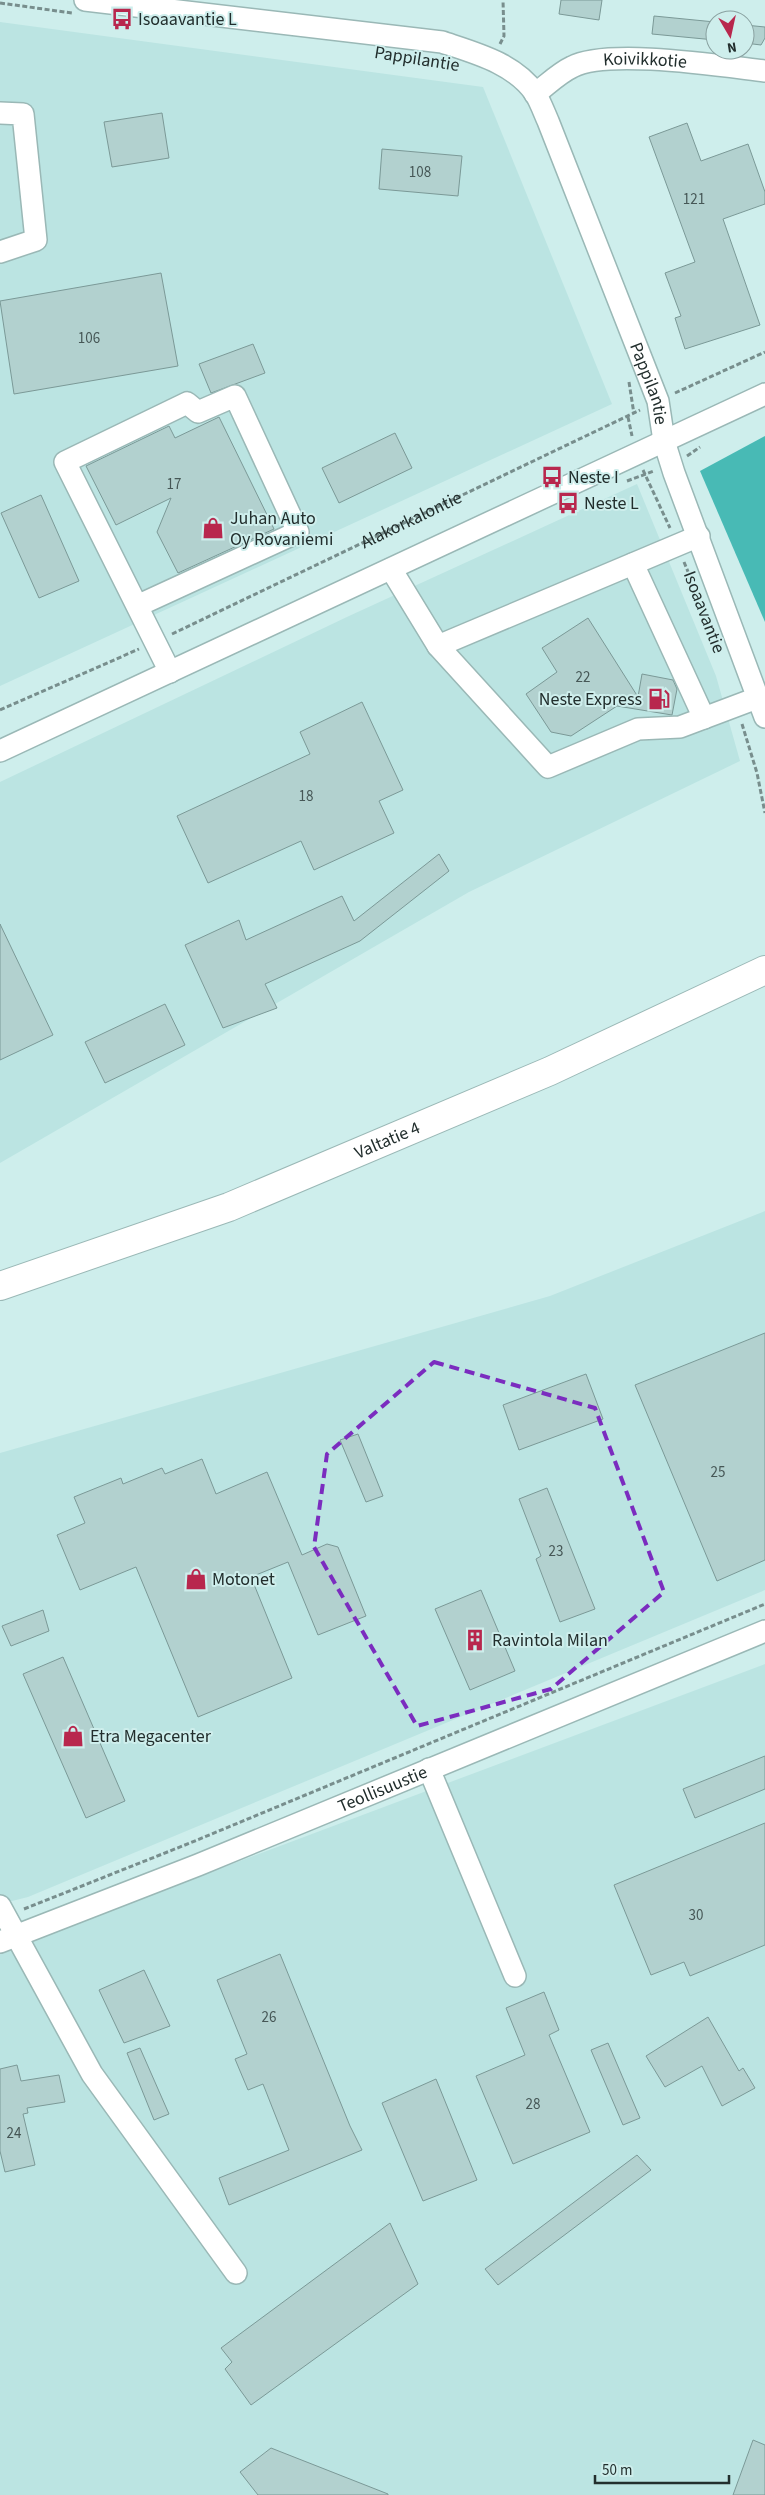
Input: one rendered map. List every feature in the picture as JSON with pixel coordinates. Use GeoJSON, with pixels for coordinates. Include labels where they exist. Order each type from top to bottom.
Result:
{"type":"FeatureCollection","features":[{"type":"Feature","properties":{"kind":"highway","name":"Valtatie 4"},"geometry":{"type":"LineString","coordinates":[[0,1286],[229,1207],[550,1071],[765,970]]}},
{"type":"Feature","properties":{"kind":"street","name":"Pappilantie"},"geometry":{"type":"LineString","coordinates":[[80,7],[442,42],[493,61],[520,76],[535,94],[658,401],[664,441]]}},
{"type":"Feature","properties":{"kind":"street","name":"Koivikkotie"},"geometry":{"type":"LineString","coordinates":[[535,94],[573,66],[605,59],[647,59],[765,71]]}},
{"type":"Feature","properties":{"kind":"street"},"geometry":{"type":"LineString","coordinates":[[0,113],[23,114],[36,240],[0,252]]}},
{"type":"Feature","properties":{"kind":"street","name":"Alakorkalontie"},"geometry":{"type":"LineString","coordinates":[[0,750],[765,394]]}},
{"type":"Feature","properties":{"kind":"street"},"geometry":{"type":"LineString","coordinates":[[137,606],[298,532],[235,396],[198,412],[187,403],[65,462],[137,606],[170,672]]}},
{"type":"Feature","properties":{"kind":"street","name":"Isoaavantie"},"geometry":{"type":"LineString","coordinates":[[664,441],[761,708]]}},
{"type":"Feature","properties":{"kind":"street"},"geometry":{"type":"LineString","coordinates":[[438,646],[699,536]]}},
{"type":"Feature","properties":{"kind":"street"},"geometry":{"type":"LineString","coordinates":[[633,564],[704,718]]}},
{"type":"Feature","properties":{"kind":"street"},"geometry":{"type":"LineString","coordinates":[[390,569],[438,646],[548,767],[638,729],[680,727],[737,706],[761,708]]}},
{"type":"Feature","properties":{"kind":"street","name":"Teollisuustie"},"geometry":{"type":"LineString","coordinates":[[8,1940],[765,1631]]}},
{"type":"Feature","properties":{"kind":"street"},"geometry":{"type":"LineString","coordinates":[[429,1769],[515,1976]]}},
{"type":"Feature","properties":{"kind":"street"},"geometry":{"type":"LineString","coordinates":[[2,1911],[8,1940],[92,2074],[236,2273]]}},
{"type":"Feature","properties":{"kind":"path"},"geometry":{"type":"LineString","coordinates":[[493,61],[504,36],[503,0]]}},
{"type":"Feature","properties":{"kind":"path"},"geometry":{"type":"LineString","coordinates":[[0,4],[80,7]]}},
{"type":"Feature","properties":{"kind":"path","name":"Alakorkalontie"},"geometry":{"type":"LineString","coordinates":[[0,710],[155,642],[658,401],[765,352]]}},
{"type":"Feature","properties":{"kind":"path","name":"Pappilantie"},"geometry":{"type":"LineString","coordinates":[[628,378],[634,414]]}},
{"type":"Feature","properties":{"kind":"path","name":"Isoaavantie"},"geometry":{"type":"LineString","coordinates":[[628,417],[636,454],[678,545],[692,581]]}},
{"type":"Feature","properties":{"kind":"path"},"geometry":{"type":"LineString","coordinates":[[737,706],[757,773],[765,813]]}},
{"type":"Feature","properties":{"kind":"path"},"geometry":{"type":"LineString","coordinates":[[2,1911],[190,1843],[765,1604]]}},
{"type":"Feature","properties":{"kind":"highlighted area"},"geometry":{"type":"Polygon","coordinates":[[[434,1362],[595,1408],[664,1592],[551,1689],[417,1726],[314,1547],[327,1454],[434,1362]]]}},
{"type":"Feature","properties":{"kind":"shaded area"},"geometry":{"type":"Polygon","coordinates":[[[0,22],[483,87],[612,404],[0,686],[0,22]]]}},
{"type":"Feature","properties":{"kind":"shaded area"},"geometry":{"type":"Polygon","coordinates":[[[765,436],[765,622],[700,471],[765,436]]]}},
{"type":"Feature","properties":{"kind":"shaded area"},"geometry":{"type":"Polygon","coordinates":[[[637,484],[716,676],[740,761],[469,892],[0,1163],[0,782],[349,616],[637,484]]]}},
{"type":"Feature","properties":{"kind":"shaded area"},"geometry":{"type":"Polygon","coordinates":[[[765,1211],[765,1590],[28,1897],[0,1904],[0,1453],[550,1296],[765,1211]]]}},
{"type":"Feature","properties":{"kind":"shaded area"},"geometry":{"type":"Polygon","coordinates":[[[765,1664],[765,2495],[0,2495],[0,1951],[765,1664]]]}},
{"type":"Feature","properties":{"kind":"building"},"geometry":{"type":"Polygon","coordinates":[[[561,0],[602,0],[599,20],[559,14],[561,0]]]}},
{"type":"Feature","properties":{"kind":"building"},"geometry":{"type":"Polygon","coordinates":[[[654,16],[705,21],[705,39],[652,34],[654,16]]]}},
{"type":"Feature","properties":{"kind":"building"},"geometry":{"type":"Polygon","coordinates":[[[755,26],[765,27],[765,38],[761,45],[755,44],[755,26]]]}},
{"type":"Feature","properties":{"kind":"building"},"geometry":{"type":"Polygon","coordinates":[[[162,113],[169,158],[112,167],[104,122],[162,113]]]}},
{"type":"Feature","properties":{"kind":"building"},"geometry":{"type":"Polygon","coordinates":[[[687,123],[701,161],[748,144],[765,192],[765,204],[723,219],[760,325],[685,349],[675,318],[681,316],[665,273],[695,262],[649,137],[687,123]]]}},
{"type":"Feature","properties":{"kind":"building"},"geometry":{"type":"Polygon","coordinates":[[[382,149],[462,156],[458,196],[379,189],[382,149]]]}},
{"type":"Feature","properties":{"kind":"building"},"geometry":{"type":"Polygon","coordinates":[[[161,273],[178,366],[14,394],[0,301],[161,273]]]}},
{"type":"Feature","properties":{"kind":"building"},"geometry":{"type":"Polygon","coordinates":[[[253,344],[265,373],[211,393],[199,364],[253,344]]]}},
{"type":"Feature","properties":{"kind":"building"},"geometry":{"type":"Polygon","coordinates":[[[219,417],[274,529],[178,573],[157,532],[171,498],[116,525],[86,466],[169,426],[175,438],[219,417]]]}},
{"type":"Feature","properties":{"kind":"building"},"geometry":{"type":"Polygon","coordinates":[[[395,433],[412,468],[339,503],[322,468],[395,433]]]}},
{"type":"Feature","properties":{"kind":"building"},"geometry":{"type":"Polygon","coordinates":[[[41,495],[79,581],[39,598],[1,513],[41,495]]]}},
{"type":"Feature","properties":{"kind":"building"},"geometry":{"type":"Polygon","coordinates":[[[588,618],[638,697],[642,674],[673,680],[677,689],[672,715],[617,706],[571,736],[551,732],[526,694],[557,672],[542,648],[588,618]]]}},
{"type":"Feature","properties":{"kind":"building"},"geometry":{"type":"Polygon","coordinates":[[[362,702],[403,790],[379,801],[394,833],[314,870],[301,841],[208,883],[177,816],[310,754],[300,732],[362,702]]]}},
{"type":"Feature","properties":{"kind":"building"},"geometry":{"type":"Polygon","coordinates":[[[439,854],[449,871],[360,941],[265,984],[277,1008],[223,1028],[185,945],[239,920],[246,940],[342,896],[354,921],[439,854]]]}},
{"type":"Feature","properties":{"kind":"building"},"geometry":{"type":"Polygon","coordinates":[[[0,924],[53,1035],[0,1060],[0,924]]]}},
{"type":"Feature","properties":{"kind":"building"},"geometry":{"type":"Polygon","coordinates":[[[165,1004],[185,1045],[105,1083],[85,1042],[165,1004]]]}},
{"type":"Feature","properties":{"kind":"building"},"geometry":{"type":"Polygon","coordinates":[[[765,1333],[765,1560],[717,1581],[635,1385],[765,1333]]]}},
{"type":"Feature","properties":{"kind":"building"},"geometry":{"type":"Polygon","coordinates":[[[586,1374],[603,1419],[519,1450],[503,1405],[586,1374]]]}},
{"type":"Feature","properties":{"kind":"building"},"geometry":{"type":"Polygon","coordinates":[[[358,1434],[383,1496],[366,1502],[340,1440],[358,1434]]]}},
{"type":"Feature","properties":{"kind":"building","name":"Motonet"},"geometry":{"type":"Polygon","coordinates":[[[202,1459],[216,1494],[267,1472],[302,1555],[327,1544],[338,1547],[366,1616],[318,1635],[288,1562],[251,1577],[292,1678],[198,1717],[136,1567],[80,1590],[57,1535],[85,1523],[74,1497],[121,1478],[123,1484],[162,1468],[165,1474],[202,1459]]]}},
{"type":"Feature","properties":{"kind":"building"},"geometry":{"type":"Polygon","coordinates":[[[547,1488],[595,1609],[560,1622],[536,1559],[541,1556],[519,1499],[547,1488]]]}},
{"type":"Feature","properties":{"kind":"building","name":"Ravintola Milan"},"geometry":{"type":"Polygon","coordinates":[[[481,1590],[515,1671],[470,1690],[435,1609],[481,1590]]]}},
{"type":"Feature","properties":{"kind":"building"},"geometry":{"type":"Polygon","coordinates":[[[43,1610],[49,1631],[11,1646],[2,1626],[43,1610]]]}},
{"type":"Feature","properties":{"kind":"building"},"geometry":{"type":"Polygon","coordinates":[[[63,1657],[125,1801],[86,1818],[23,1674],[63,1657]]]}},
{"type":"Feature","properties":{"kind":"building"},"geometry":{"type":"Polygon","coordinates":[[[765,1756],[765,1789],[695,1818],[683,1789],[765,1756]]]}},
{"type":"Feature","properties":{"kind":"building"},"geometry":{"type":"Polygon","coordinates":[[[765,1823],[765,1945],[690,1976],[684,1962],[651,1975],[614,1885],[765,1823]]]}},
{"type":"Feature","properties":{"kind":"building"},"geometry":{"type":"Polygon","coordinates":[[[280,1954],[350,2126],[362,2150],[229,2205],[219,2178],[289,2150],[263,2084],[248,2090],[235,2059],[247,2054],[217,1980],[280,1954]]]}},
{"type":"Feature","properties":{"kind":"building"},"geometry":{"type":"Polygon","coordinates":[[[144,1970],[170,2026],[124,2043],[99,1990],[144,1970]]]}},
{"type":"Feature","properties":{"kind":"building"},"geometry":{"type":"Polygon","coordinates":[[[544,1992],[559,2030],[549,2035],[590,2132],[513,2164],[476,2076],[525,2055],[506,2008],[544,1992]]]}},
{"type":"Feature","properties":{"kind":"building"},"geometry":{"type":"Polygon","coordinates":[[[708,2017],[739,2071],[743,2068],[755,2088],[722,2106],[702,2066],[665,2087],[646,2056],[708,2017]]]}},
{"type":"Feature","properties":{"kind":"building"},"geometry":{"type":"Polygon","coordinates":[[[608,2043],[640,2118],[623,2125],[591,2050],[608,2043]]]}},
{"type":"Feature","properties":{"kind":"building"},"geometry":{"type":"Polygon","coordinates":[[[140,2048],[169,2114],[154,2120],[127,2053],[140,2048]]]}},
{"type":"Feature","properties":{"kind":"building"},"geometry":{"type":"Polygon","coordinates":[[[17,2065],[21,2081],[59,2075],[65,2102],[27,2108],[28,2113],[23,2114],[35,2165],[5,2172],[0,2151],[0,2069],[17,2065]]]}},
{"type":"Feature","properties":{"kind":"building"},"geometry":{"type":"Polygon","coordinates":[[[436,2079],[477,2180],[423,2201],[382,2103],[436,2079]]]}},
{"type":"Feature","properties":{"kind":"building"},"geometry":{"type":"Polygon","coordinates":[[[637,2155],[651,2170],[498,2285],[485,2269],[637,2155]]]}},
{"type":"Feature","properties":{"kind":"building"},"geometry":{"type":"Polygon","coordinates":[[[390,2223],[418,2284],[251,2405],[225,2369],[232,2362],[221,2348],[390,2223]]]}},
{"type":"Feature","properties":{"kind":"building"},"geometry":{"type":"Polygon","coordinates":[[[753,2440],[765,2445],[765,2495],[733,2495],[753,2440]]]}},
{"type":"Feature","properties":{"kind":"building"},"geometry":{"type":"Polygon","coordinates":[[[271,2448],[388,2495],[258,2495],[240,2472],[271,2448]]]}},
{"type":"Feature","properties":{"kind":"place","name":"Isoaavantie L"},"geometry":{"type":"Point","coordinates":[122,19]}},
{"type":"Feature","properties":{"kind":"place","name":"Neste I"},"geometry":{"type":"Point","coordinates":[552,477]}},
{"type":"Feature","properties":{"kind":"place","name":"Neste L"},"geometry":{"type":"Point","coordinates":[568,503]}},
{"type":"Feature","properties":{"kind":"place","name":"Juhan Auto Oy Rovaniemi"},"geometry":{"type":"Point","coordinates":[213,528]}},
{"type":"Feature","properties":{"kind":"place","name":"Neste Express"},"geometry":{"type":"Point","coordinates":[659,699]}},
{"type":"Feature","properties":{"kind":"place","name":"Motonet"},"geometry":{"type":"Point","coordinates":[196,1579]}},
{"type":"Feature","properties":{"kind":"place","name":"Ravintola Milan"},"geometry":{"type":"Point","coordinates":[475,1640]}},
{"type":"Feature","properties":{"kind":"place","name":"Etra Megacenter"},"geometry":{"type":"Point","coordinates":[73,1736]}}]}
